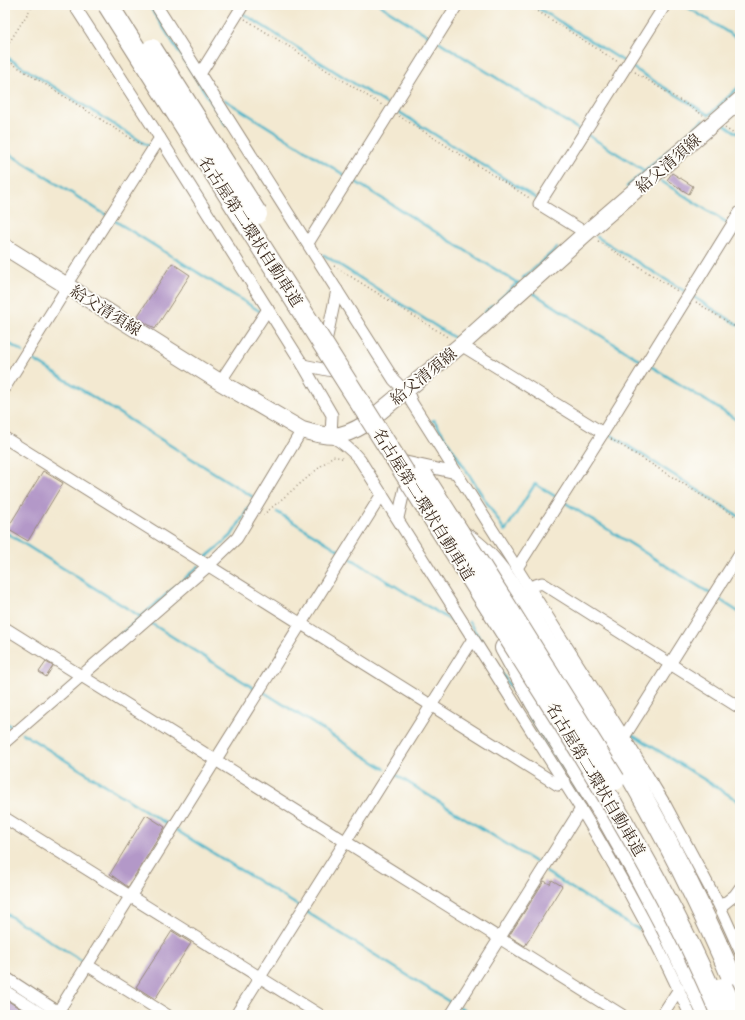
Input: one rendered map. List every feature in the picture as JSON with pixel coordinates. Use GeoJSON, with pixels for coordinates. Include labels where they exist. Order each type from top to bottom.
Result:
{"type":"FeatureCollection","features":[{"type":"Feature","properties":{"kind":"highway","name":"名古屋第二環状自動車道"},"geometry":{"type":"LineString","coordinates":[[108,5],[617,809],[644,856],[675,916],[721,1015]]}},
{"type":"Feature","properties":{"kind":"highway","name":"名古屋第二環状自動車道"},"geometry":{"type":"LineString","coordinates":[[124,5],[590,738],[628,802],[677,891],[736,1015]]}},
{"type":"Feature","properties":{"kind":"highway"},"geometry":{"type":"LineString","coordinates":[[424,515],[465,537],[486,556],[506,581],[620,744],[724,959],[740,996]]}},
{"type":"Feature","properties":{"kind":"highway"},"geometry":{"type":"LineString","coordinates":[[494,627],[535,702],[604,813],[636,870],[666,927],[708,1015]]}},
{"type":"Feature","properties":{"kind":"main road","name":"給父清須線"},"geometry":{"type":"LineString","coordinates":[[5,246],[220,382],[302,430],[331,436],[351,432],[365,424],[461,345],[586,233],[740,100]]}},
{"type":"Feature","properties":{"kind":"street"},"geometry":{"type":"LineString","coordinates":[[74,5],[303,365],[332,415],[331,436],[352,450],[360,460],[565,782],[616,867],[648,926],[690,1015]]}},
{"type":"Feature","properties":{"kind":"street"},"geometry":{"type":"LineString","coordinates":[[156,5],[394,380],[400,386],[407,388],[412,404],[529,587],[620,744],[666,806],[720,907],[740,951]]}},
{"type":"Feature","properties":{"kind":"street"},"geometry":{"type":"LineString","coordinates":[[308,243],[457,5]]}},
{"type":"Feature","properties":{"kind":"street"},"geometry":{"type":"LineString","coordinates":[[586,233],[539,204],[665,5]]}},
{"type":"Feature","properties":{"kind":"street"},"geometry":{"type":"LineString","coordinates":[[200,74],[240,9]]}},
{"type":"Feature","properties":{"kind":"street"},"geometry":{"type":"LineString","coordinates":[[5,387],[160,138]]}},
{"type":"Feature","properties":{"kind":"street"},"geometry":{"type":"LineString","coordinates":[[516,568],[603,433],[740,212]]}},
{"type":"Feature","properties":{"kind":"street"},"geometry":{"type":"LineString","coordinates":[[322,356],[337,290]]}},
{"type":"Feature","properties":{"kind":"street"},"geometry":{"type":"LineString","coordinates":[[220,382],[268,309]]}},
{"type":"Feature","properties":{"kind":"street"},"geometry":{"type":"LineString","coordinates":[[461,345],[603,433]]}},
{"type":"Feature","properties":{"kind":"street"},"geometry":{"type":"LineString","coordinates":[[303,365],[332,371]]}},
{"type":"Feature","properties":{"kind":"street"},"geometry":{"type":"LineString","coordinates":[[5,742],[208,566],[237,538],[302,430]]}},
{"type":"Feature","properties":{"kind":"street"},"geometry":{"type":"LineString","coordinates":[[5,438],[558,785],[565,782]]}},
{"type":"Feature","properties":{"kind":"street"},"geometry":{"type":"LineString","coordinates":[[386,458],[456,473]]}},
{"type":"Feature","properties":{"kind":"street"},"geometry":{"type":"LineString","coordinates":[[398,518],[405,487]]}},
{"type":"Feature","properties":{"kind":"street"},"geometry":{"type":"LineString","coordinates":[[5,977],[59,1013],[87,965],[382,494]]}},
{"type":"Feature","properties":{"kind":"street"},"geometry":{"type":"LineString","coordinates":[[620,744],[740,553]]}},
{"type":"Feature","properties":{"kind":"street"},"geometry":{"type":"LineString","coordinates":[[529,587],[542,583],[740,708]]}},
{"type":"Feature","properties":{"kind":"street"},"geometry":{"type":"LineString","coordinates":[[5,628],[622,1015]]}},
{"type":"Feature","properties":{"kind":"street"},"geometry":{"type":"LineString","coordinates":[[236,1015],[473,639]]}},
{"type":"Feature","properties":{"kind":"street"},"geometry":{"type":"LineString","coordinates":[[451,1015],[581,809]]}},
{"type":"Feature","properties":{"kind":"street"},"geometry":{"type":"LineString","coordinates":[[5,818],[320,1015]]}},
{"type":"Feature","properties":{"kind":"street"},"geometry":{"type":"LineString","coordinates":[[720,907],[738,894]]}},
{"type":"Feature","properties":{"kind":"street"},"geometry":{"type":"LineString","coordinates":[[87,965],[167,1015]]}},
{"type":"Feature","properties":{"kind":"street"},"geometry":{"type":"LineString","coordinates":[[662,1015],[679,989]]}},
{"type":"Feature","properties":{"kind":"street"},"geometry":{"type":"LineString","coordinates":[[5,991],[43,1015]]}},
{"type":"Feature","properties":{"kind":"path"},"geometry":{"type":"LineString","coordinates":[[5,49],[33,5]]}},
{"type":"Feature","properties":{"kind":"path"},"geometry":{"type":"LineString","coordinates":[[240,9],[391,111],[539,204]]}},
{"type":"Feature","properties":{"kind":"path"},"geometry":{"type":"LineString","coordinates":[[5,59],[152,151]]}},
{"type":"Feature","properties":{"kind":"path"},"geometry":{"type":"LineString","coordinates":[[715,122],[740,138]]}},
{"type":"Feature","properties":{"kind":"path"},"geometry":{"type":"LineString","coordinates":[[586,233],[740,330]]}},
{"type":"Feature","properties":{"kind":"path"},"geometry":{"type":"LineString","coordinates":[[334,265],[461,345]]}},
{"type":"Feature","properties":{"kind":"path"},"geometry":{"type":"LineString","coordinates":[[603,433],[740,519]]}},
{"type":"Feature","properties":{"kind":"path"},"geometry":{"type":"LineString","coordinates":[[247,523],[259,518],[333,456],[354,463],[360,460]]}},
{"type":"Feature","properties":{"kind":"building"},"geometry":{"type":"Polygon","coordinates":[[[672,173],[693,186],[689,194],[667,180],[672,173]]]}},
{"type":"Feature","properties":{"kind":"building"},"geometry":{"type":"Polygon","coordinates":[[[172,263],[190,275],[155,329],[137,317],[172,263]]]}},
{"type":"Feature","properties":{"kind":"building"},"geometry":{"type":"Polygon","coordinates":[[[43,471],[63,483],[28,541],[7,529],[43,471]]]}},
{"type":"Feature","properties":{"kind":"building"},"geometry":{"type":"Polygon","coordinates":[[[46,662],[53,666],[46,677],[39,672],[46,662]]]}},
{"type":"Feature","properties":{"kind":"building"},"geometry":{"type":"Polygon","coordinates":[[[146,815],[165,827],[128,887],[110,874],[146,815]]]}},
{"type":"Feature","properties":{"kind":"building"},"geometry":{"type":"Polygon","coordinates":[[[552,880],[562,886],[525,946],[509,936],[544,881],[550,884],[552,880]]]}},
{"type":"Feature","properties":{"kind":"building"},"geometry":{"type":"Polygon","coordinates":[[[172,931],[191,943],[155,999],[136,987],[172,931]]]}},
{"type":"Feature","properties":{"kind":"building"},"geometry":{"type":"Polygon","coordinates":[[[5,999],[30,1015],[5,1015],[5,999]]]}},
{"type":"Feature","properties":{"kind":"waterway"},"geometry":{"type":"LineString","coordinates":[[149,5],[226,125]]}},
{"type":"Feature","properties":{"kind":"waterway"},"geometry":{"type":"LineString","coordinates":[[229,5],[236,9]]}},
{"type":"Feature","properties":{"kind":"waterway"},"geometry":{"type":"LineString","coordinates":[[380,5],[432,38]]}},
{"type":"Feature","properties":{"kind":"waterway"},"geometry":{"type":"LineString","coordinates":[[533,5],[625,62]]}},
{"type":"Feature","properties":{"kind":"waterway"},"geometry":{"type":"LineString","coordinates":[[684,5],[740,40]]}},
{"type":"Feature","properties":{"kind":"waterway"},"geometry":{"type":"LineString","coordinates":[[242,13],[390,105]]}},
{"type":"Feature","properties":{"kind":"waterway"},"geometry":{"type":"LineString","coordinates":[[438,41],[581,131]]}},
{"type":"Feature","properties":{"kind":"waterway"},"geometry":{"type":"LineString","coordinates":[[5,56],[150,147]]}},
{"type":"Feature","properties":{"kind":"waterway"},"geometry":{"type":"LineString","coordinates":[[630,66],[709,115],[740,86]]}},
{"type":"Feature","properties":{"kind":"waterway"},"geometry":{"type":"LineString","coordinates":[[225,100],[346,176]]}},
{"type":"Feature","properties":{"kind":"waterway"},"geometry":{"type":"LineString","coordinates":[[396,110],[537,199]]}},
{"type":"Feature","properties":{"kind":"waterway"},"geometry":{"type":"LineString","coordinates":[[627,187],[703,120]]}},
{"type":"Feature","properties":{"kind":"waterway"},"geometry":{"type":"LineString","coordinates":[[725,125],[740,135]]}},
{"type":"Feature","properties":{"kind":"waterway"},"geometry":{"type":"LineString","coordinates":[[586,134],[645,171]]}},
{"type":"Feature","properties":{"kind":"waterway"},"geometry":{"type":"LineString","coordinates":[[5,151],[106,215]]}},
{"type":"Feature","properties":{"kind":"waterway"},"geometry":{"type":"LineString","coordinates":[[351,179],[519,284]]}},
{"type":"Feature","properties":{"kind":"waterway"},"geometry":{"type":"LineString","coordinates":[[661,181],[729,224]]}},
{"type":"Feature","properties":{"kind":"waterway"},"geometry":{"type":"LineString","coordinates":[[112,219],[261,312]]}},
{"type":"Feature","properties":{"kind":"waterway"},"geometry":{"type":"LineString","coordinates":[[734,227],[740,230]]}},
{"type":"Feature","properties":{"kind":"waterway"},"geometry":{"type":"LineString","coordinates":[[597,237],[686,292]]}},
{"type":"Feature","properties":{"kind":"waterway"},"geometry":{"type":"LineString","coordinates":[[523,278],[557,248]]}},
{"type":"Feature","properties":{"kind":"waterway"},"geometry":{"type":"LineString","coordinates":[[324,255],[453,337]]}},
{"type":"Feature","properties":{"kind":"waterway"},"geometry":{"type":"LineString","coordinates":[[498,301],[518,282]]}},
{"type":"Feature","properties":{"kind":"waterway"},"geometry":{"type":"LineString","coordinates":[[533,293],[643,362]]}},
{"type":"Feature","properties":{"kind":"waterway"},"geometry":{"type":"LineString","coordinates":[[692,296],[740,326]]}},
{"type":"Feature","properties":{"kind":"waterway"},"geometry":{"type":"LineString","coordinates":[[484,313],[493,305]]}},
{"type":"Feature","properties":{"kind":"waterway"},"geometry":{"type":"LineString","coordinates":[[5,341],[23,352]]}},
{"type":"Feature","properties":{"kind":"waterway"},"geometry":{"type":"LineString","coordinates":[[29,357],[253,497]]}},
{"type":"Feature","properties":{"kind":"waterway"},"geometry":{"type":"LineString","coordinates":[[649,365],[740,422]]}},
{"type":"Feature","properties":{"kind":"waterway"},"geometry":{"type":"LineString","coordinates":[[432,421],[434,420],[505,531],[535,484],[558,498]]}},
{"type":"Feature","properties":{"kind":"waterway"},"geometry":{"type":"LineString","coordinates":[[608,433],[740,517]]}},
{"type":"Feature","properties":{"kind":"waterway"},"geometry":{"type":"LineString","coordinates":[[564,502],[711,594]]}},
{"type":"Feature","properties":{"kind":"waterway"},"geometry":{"type":"LineString","coordinates":[[204,559],[231,536],[252,503]]}},
{"type":"Feature","properties":{"kind":"waterway"},"geometry":{"type":"LineString","coordinates":[[277,512],[340,551]]}},
{"type":"Feature","properties":{"kind":"waterway"},"geometry":{"type":"LineString","coordinates":[[5,532],[141,617]]}},
{"type":"Feature","properties":{"kind":"waterway"},"geometry":{"type":"LineString","coordinates":[[347,556],[453,622]]}},
{"type":"Feature","properties":{"kind":"waterway"},"geometry":{"type":"LineString","coordinates":[[112,642],[199,566]]}},
{"type":"Feature","properties":{"kind":"waterway"},"geometry":{"type":"LineString","coordinates":[[717,598],[740,613]]}},
{"type":"Feature","properties":{"kind":"waterway"},"geometry":{"type":"LineString","coordinates":[[149,622],[255,689]]}},
{"type":"Feature","properties":{"kind":"waterway"},"geometry":{"type":"LineString","coordinates":[[469,622],[599,828]]}},
{"type":"Feature","properties":{"kind":"waterway"},"geometry":{"type":"LineString","coordinates":[[262,691],[385,769]]}},
{"type":"Feature","properties":{"kind":"waterway"},"geometry":{"type":"LineString","coordinates":[[5,722],[13,728]]}},
{"type":"Feature","properties":{"kind":"waterway"},"geometry":{"type":"LineString","coordinates":[[22,733],[170,826]]}},
{"type":"Feature","properties":{"kind":"waterway"},"geometry":{"type":"LineString","coordinates":[[632,734],[740,802]]}},
{"type":"Feature","properties":{"kind":"waterway"},"geometry":{"type":"LineString","coordinates":[[393,773],[540,865]]}},
{"type":"Feature","properties":{"kind":"waterway"},"geometry":{"type":"LineString","coordinates":[[176,830],[300,907]]}},
{"type":"Feature","properties":{"kind":"waterway"},"geometry":{"type":"LineString","coordinates":[[623,871],[665,949]]}},
{"type":"Feature","properties":{"kind":"waterway"},"geometry":{"type":"LineString","coordinates":[[546,872],[639,929]]}},
{"type":"Feature","properties":{"kind":"waterway"},"geometry":{"type":"LineString","coordinates":[[305,911],[453,1004]]}},
{"type":"Feature","properties":{"kind":"waterway"},"geometry":{"type":"LineString","coordinates":[[5,913],[84,962]]}},
{"type":"Feature","properties":{"kind":"waterway"},"geometry":{"type":"LineString","coordinates":[[460,1008],[471,1015]]}}]}
